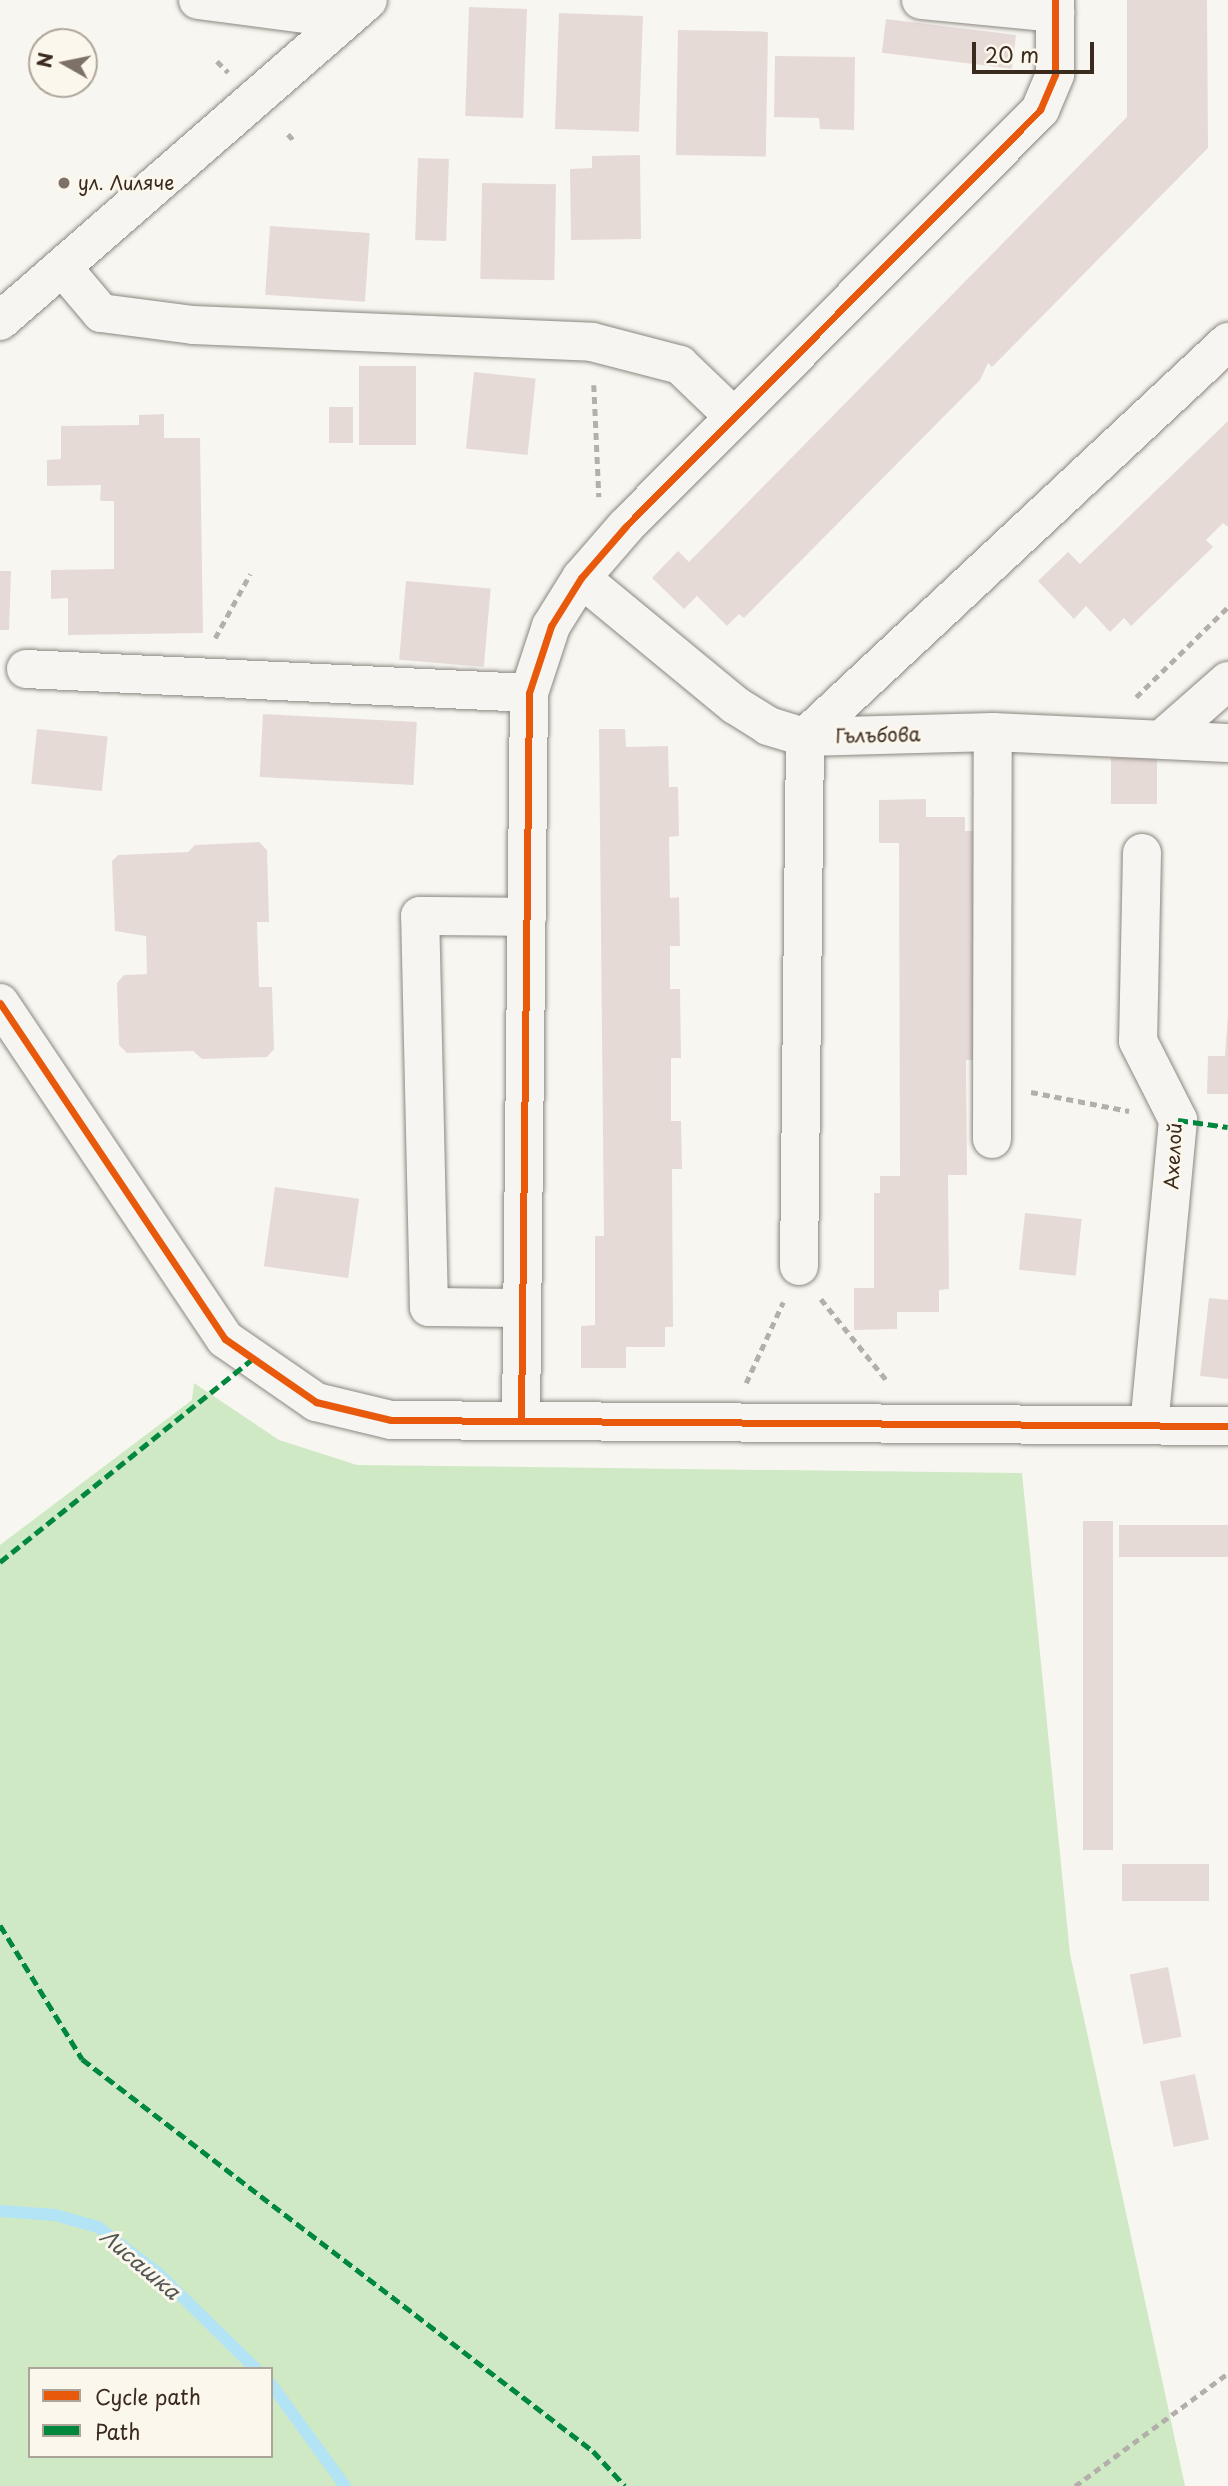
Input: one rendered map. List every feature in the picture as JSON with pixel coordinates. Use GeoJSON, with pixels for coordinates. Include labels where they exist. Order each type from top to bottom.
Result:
{"type":"FeatureCollection","features":[{"type":"Feature","properties":{"kind":"street"},"geometry":{"type":"LineString","coordinates":[[198,0],[356,9]]}},
{"type":"Feature","properties":{"kind":"street"},"geometry":{"type":"LineString","coordinates":[[521,1421],[529,693],[551,626],[581,578],[626,526],[1040,110],[1055,74],[1055,6],[921,0]]}},
{"type":"Feature","properties":{"kind":"street"},"geometry":{"type":"LineString","coordinates":[[0,321],[356,9]]}},
{"type":"Feature","properties":{"kind":"street"},"geometry":{"type":"LineString","coordinates":[[63,268],[101,313],[194,325],[592,342],[680,365],[734,417]]}},
{"type":"Feature","properties":{"kind":"street"},"geometry":{"type":"LineString","coordinates":[[799,1266],[805,737],[1228,342]]}},
{"type":"Feature","properties":{"kind":"street","name":"Гълъбова"},"geometry":{"type":"LineString","coordinates":[[581,578],[735,705],[768,726],[805,737],[993,732],[1228,743]]}},
{"type":"Feature","properties":{"kind":"street"},"geometry":{"type":"LineString","coordinates":[[26,669],[529,693]]}},
{"type":"Feature","properties":{"kind":"street"},"geometry":{"type":"LineString","coordinates":[[1162,739],[1228,681]]}},
{"type":"Feature","properties":{"kind":"street"},"geometry":{"type":"LineString","coordinates":[[992,1139],[993,732]]}},
{"type":"Feature","properties":{"kind":"street","name":"Ахелой"},"geometry":{"type":"LineString","coordinates":[[1142,853],[1138,1041],[1178,1120],[1149,1425]]}},
{"type":"Feature","properties":{"kind":"street"},"geometry":{"type":"LineString","coordinates":[[522,1308],[429,1307],[420,916],[527,917]]}},
{"type":"Feature","properties":{"kind":"street"},"geometry":{"type":"LineString","coordinates":[[0,1003],[225,1339],[316,1402],[391,1420],[1228,1426]]}},
{"type":"Feature","properties":{"kind":"path"},"geometry":{"type":"LineString","coordinates":[[217,61],[229,72]]}},
{"type":"Feature","properties":{"kind":"path"},"geometry":{"type":"LineString","coordinates":[[288,134],[295,142]]}},
{"type":"Feature","properties":{"kind":"path"},"geometry":{"type":"LineString","coordinates":[[592,342],[597,495],[626,526]]}},
{"type":"Feature","properties":{"kind":"path"},"geometry":{"type":"LineString","coordinates":[[193,679],[250,574]]}},
{"type":"Feature","properties":{"kind":"path"},"geometry":{"type":"LineString","coordinates":[[1103,736],[1164,665],[1228,607]]}},
{"type":"Feature","properties":{"kind":"path"},"geometry":{"type":"LineString","coordinates":[[993,1085],[1178,1120]]}},
{"type":"Feature","properties":{"kind":"path"},"geometry":{"type":"LineString","coordinates":[[728,1423],[799,1266]]}},
{"type":"Feature","properties":{"kind":"path"},"geometry":{"type":"LineString","coordinates":[[799,1266],[847,1337],[925,1424]]}},
{"type":"Feature","properties":{"kind":"path"},"geometry":{"type":"LineString","coordinates":[[1075,2486],[1228,2373]]}},
{"type":"Feature","properties":{"kind":"green space"},"geometry":{"type":"Polygon","coordinates":[[[194,1383],[279,1440],[357,1465],[1022,1473],[1070,1954],[1185,2486],[0,2486],[0,1545],[192,1400],[194,1383]]]}},
{"type":"Feature","properties":{"kind":"building"},"geometry":{"type":"Polygon","coordinates":[[[1127,0],[1207,0],[1208,148],[992,367],[988,363],[980,380],[744,618],[739,614],[727,626],[697,596],[684,609],[652,578],[678,551],[689,562],[1127,117],[1127,0]]]}},
{"type":"Feature","properties":{"kind":"building"},"geometry":{"type":"Polygon","coordinates":[[[469,7],[527,9],[523,118],[465,116],[469,7]]]}},
{"type":"Feature","properties":{"kind":"building"},"geometry":{"type":"Polygon","coordinates":[[[559,13],[643,16],[639,132],[555,129],[559,13]]]}},
{"type":"Feature","properties":{"kind":"building"},"geometry":{"type":"Polygon","coordinates":[[[886,19],[1016,35],[1012,69],[882,53],[886,19]]]}},
{"type":"Feature","properties":{"kind":"building"},"geometry":{"type":"Polygon","coordinates":[[[678,30],[768,32],[766,157],[676,155],[678,30]]]}},
{"type":"Feature","properties":{"kind":"building"},"geometry":{"type":"Polygon","coordinates":[[[775,56],[855,57],[854,130],[820,129],[819,118],[774,117],[775,56]]]}},
{"type":"Feature","properties":{"kind":"building"},"geometry":{"type":"Polygon","coordinates":[[[640,155],[641,239],[571,240],[570,169],[592,168],[592,156],[640,155]]]}},
{"type":"Feature","properties":{"kind":"building"},"geometry":{"type":"Polygon","coordinates":[[[418,158],[449,159],[446,241],[415,240],[418,158]]]}},
{"type":"Feature","properties":{"kind":"building"},"geometry":{"type":"Polygon","coordinates":[[[482,183],[556,184],[554,280],[480,279],[482,183]]]}},
{"type":"Feature","properties":{"kind":"building"},"geometry":{"type":"Polygon","coordinates":[[[270,226],[370,233],[365,302],[265,295],[270,226]]]}},
{"type":"Feature","properties":{"kind":"building"},"geometry":{"type":"Polygon","coordinates":[[[359,366],[416,366],[416,445],[359,445],[359,366]]]}},
{"type":"Feature","properties":{"kind":"building"},"geometry":{"type":"Polygon","coordinates":[[[474,372],[536,378],[528,455],[466,449],[474,372]]]}},
{"type":"Feature","properties":{"kind":"building"},"geometry":{"type":"Polygon","coordinates":[[[329,407],[353,407],[353,443],[329,443],[329,407]]]}},
{"type":"Feature","properties":{"kind":"building"},"geometry":{"type":"Polygon","coordinates":[[[164,414],[164,438],[200,438],[203,633],[68,635],[68,598],[51,599],[51,570],[114,569],[114,501],[100,501],[101,485],[47,486],[47,460],[61,459],[61,426],[139,425],[139,415],[164,414]]]}},
{"type":"Feature","properties":{"kind":"building"},"geometry":{"type":"Polygon","coordinates":[[[1228,421],[1228,527],[1223,523],[1206,540],[1213,547],[1131,626],[1124,618],[1110,632],[1086,606],[1074,619],[1038,581],[1068,552],[1080,564],[1228,421]]]}},
{"type":"Feature","properties":{"kind":"building"},"geometry":{"type":"Polygon","coordinates":[[[0,571],[11,571],[9,630],[0,630],[0,571]]]}},
{"type":"Feature","properties":{"kind":"building"},"geometry":{"type":"Polygon","coordinates":[[[406,581],[491,588],[484,667],[399,660],[406,581]]]}},
{"type":"Feature","properties":{"kind":"building"},"geometry":{"type":"Polygon","coordinates":[[[263,714],[417,722],[413,785],[260,777],[263,714]]]}},
{"type":"Feature","properties":{"kind":"building"},"geometry":{"type":"Polygon","coordinates":[[[37,729],[108,736],[102,791],[31,784],[37,729]]]}},
{"type":"Feature","properties":{"kind":"building"},"geometry":{"type":"Polygon","coordinates":[[[599,729],[625,729],[626,747],[668,746],[669,787],[678,787],[679,836],[669,837],[670,898],[679,897],[680,946],[670,946],[670,989],[680,989],[681,1058],[671,1058],[671,1121],[681,1121],[682,1169],[672,1169],[673,1327],[665,1327],[665,1347],[626,1347],[626,1368],[581,1368],[581,1326],[595,1325],[595,1236],[604,1236],[599,729]]]}},
{"type":"Feature","properties":{"kind":"building"},"geometry":{"type":"Polygon","coordinates":[[[1111,758],[1157,758],[1157,804],[1111,804],[1111,758]]]}},
{"type":"Feature","properties":{"kind":"building"},"geometry":{"type":"Polygon","coordinates":[[[926,799],[926,817],[965,817],[965,831],[975,831],[977,1060],[966,1060],[967,1175],[948,1175],[949,1289],[939,1290],[939,1312],[897,1312],[897,1329],[854,1330],[854,1288],[874,1288],[874,1193],[880,1193],[880,1176],[900,1176],[899,843],[879,843],[879,800],[926,799]]]}},
{"type":"Feature","properties":{"kind":"building"},"geometry":{"type":"Polygon","coordinates":[[[259,842],[267,850],[269,922],[257,922],[259,987],[272,987],[274,1049],[267,1057],[202,1059],[193,1051],[127,1053],[119,1045],[117,983],[124,975],[147,974],[146,936],[115,931],[112,861],[118,855],[188,852],[195,845],[259,842]]]}},
{"type":"Feature","properties":{"kind":"building"},"geometry":{"type":"Polygon","coordinates":[[[1228,1013],[1228,1094],[1207,1094],[1208,1056],[1225,1056],[1228,1013]]]}},
{"type":"Feature","properties":{"kind":"building"},"geometry":{"type":"Polygon","coordinates":[[[275,1187],[359,1199],[348,1278],[264,1266],[275,1187]]]}},
{"type":"Feature","properties":{"kind":"building"},"geometry":{"type":"Polygon","coordinates":[[[1025,1213],[1082,1219],[1076,1276],[1019,1270],[1025,1213]]]}},
{"type":"Feature","properties":{"kind":"building"},"geometry":{"type":"Polygon","coordinates":[[[1209,1298],[1228,1300],[1228,1379],[1200,1376],[1209,1298]]]}},
{"type":"Feature","properties":{"kind":"building"},"geometry":{"type":"Polygon","coordinates":[[[1083,1521],[1113,1521],[1113,1850],[1083,1850],[1083,1521]]]}},
{"type":"Feature","properties":{"kind":"building"},"geometry":{"type":"Polygon","coordinates":[[[1119,1525],[1228,1525],[1228,1557],[1119,1557],[1119,1525]]]}},
{"type":"Feature","properties":{"kind":"building"},"geometry":{"type":"Polygon","coordinates":[[[1122,1864],[1209,1864],[1209,1901],[1122,1901],[1122,1864]]]}},
{"type":"Feature","properties":{"kind":"building"},"geometry":{"type":"Polygon","coordinates":[[[1168,1967],[1182,2037],[1143,2044],[1130,1974],[1168,1967]]]}},
{"type":"Feature","properties":{"kind":"building"},"geometry":{"type":"Polygon","coordinates":[[[1195,2074],[1209,2140],[1174,2147],[1160,2081],[1195,2074]]]}},
{"type":"Feature","properties":{"kind":"waterway","name":"Лисашка"},"geometry":{"type":"LineString","coordinates":[[0,2211],[55,2215],[98,2227],[158,2273],[254,2367]]}},
{"type":"Feature","properties":{"kind":"waterway","name":"Лисашка"},"geometry":{"type":"LineString","coordinates":[[273,2387],[345,2486]]}},
{"type":"Feature","properties":{"kind":"marked path"},"geometry":{"type":"LineString","coordinates":[[1178,1120],[1228,1127]]}},
{"type":"Feature","properties":{"kind":"marked path"},"geometry":{"type":"LineString","coordinates":[[0,1562],[251,1360]]}},
{"type":"Feature","properties":{"kind":"marked path"},"geometry":{"type":"LineString","coordinates":[[0,1925],[82,2059],[593,2451],[625,2486]]}},
{"type":"Feature","properties":{"kind":"cycle path"},"geometry":{"type":"LineString","coordinates":[[521,1421],[529,693],[551,626],[581,578],[626,526],[1040,110],[1055,74],[1055,0]]}},
{"type":"Feature","properties":{"kind":"cycle path"},"geometry":{"type":"LineString","coordinates":[[0,1003],[225,1339],[316,1402],[391,1420],[1228,1426]]}},
{"type":"Feature","properties":{"kind":"place","name":"ул. Лиляче"},"geometry":{"type":"Point","coordinates":[64,183]}}]}
